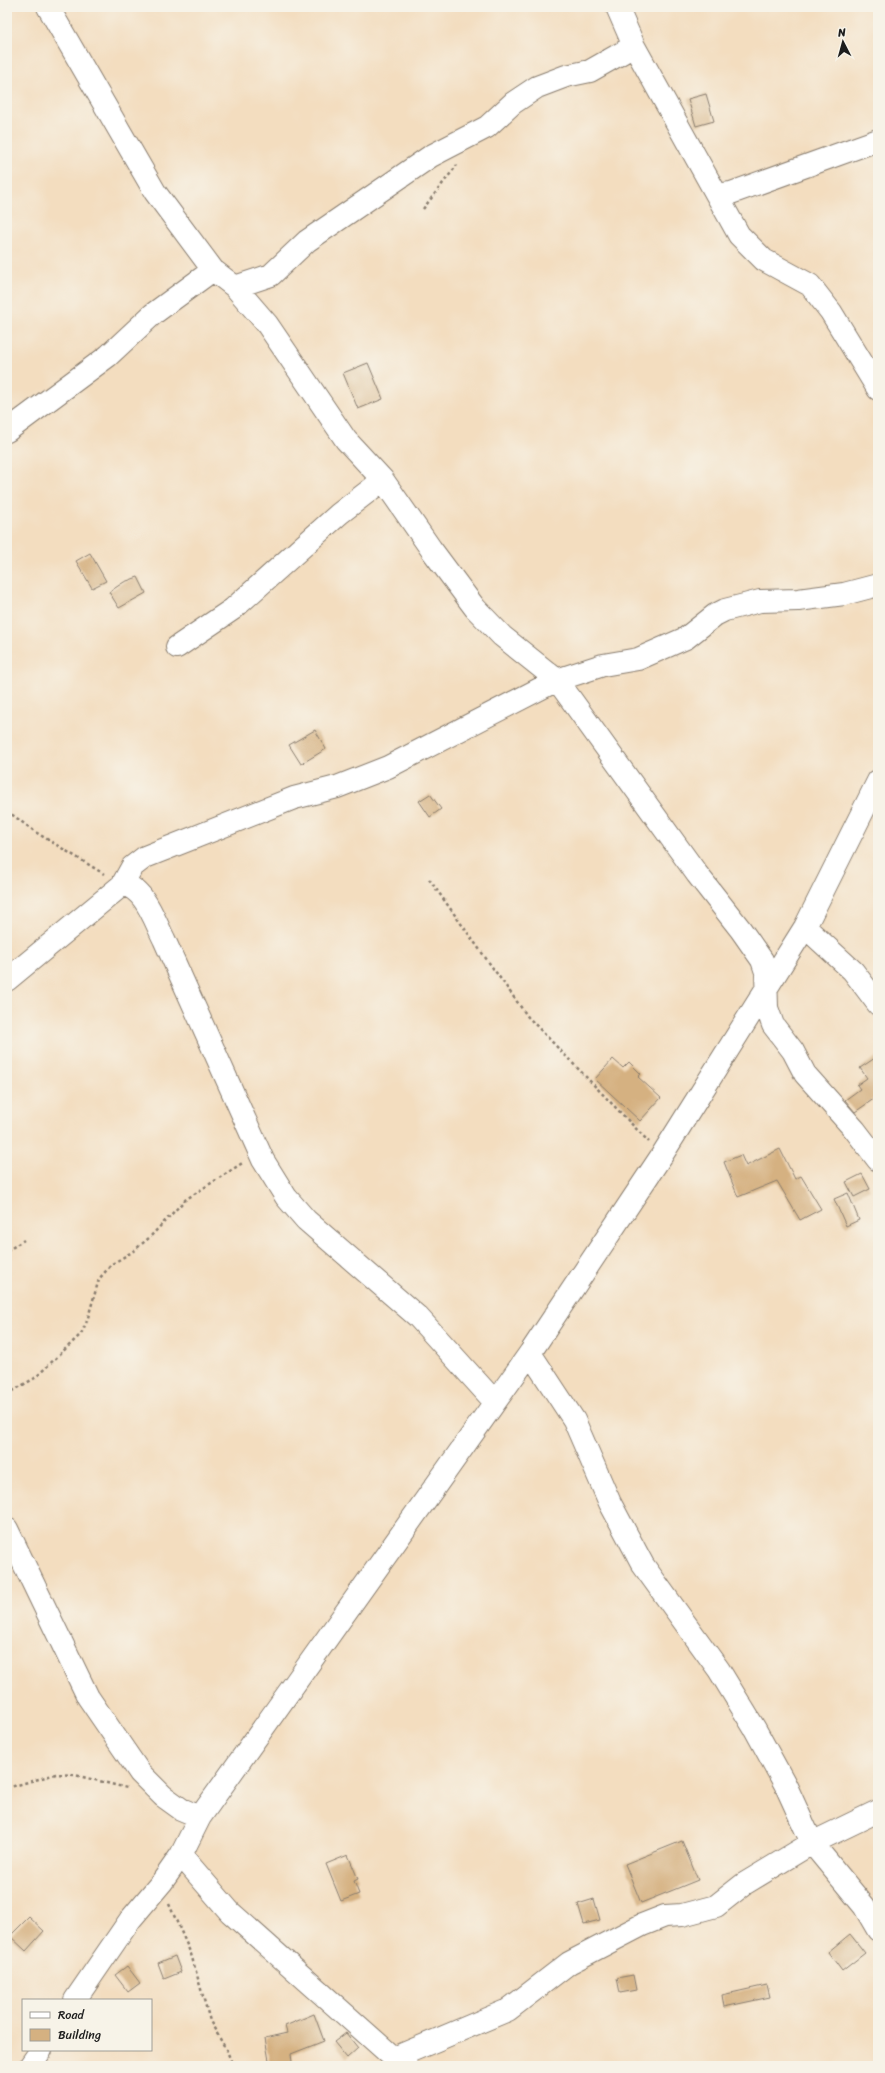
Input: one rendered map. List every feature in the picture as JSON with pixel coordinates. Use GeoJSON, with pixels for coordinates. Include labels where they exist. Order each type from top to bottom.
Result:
{"type":"FeatureCollection","features":[{"type":"Feature","properties":{"kind":"street"},"geometry":{"type":"LineString","coordinates":[[48,7],[155,192],[213,270],[236,287],[267,324],[346,440],[383,480],[431,549],[475,608],[502,636],[557,680],[697,874],[722,904],[764,966],[766,972],[768,1008],[774,1024],[805,1074],[855,1130],[878,1160]]}},
{"type":"Feature","properties":{"kind":"street"},"geometry":{"type":"LineString","coordinates":[[617,7],[634,46],[739,236],[764,260],[810,285],[831,312],[878,388]]}},
{"type":"Feature","properties":{"kind":"street"},"geometry":{"type":"LineString","coordinates":[[236,287],[271,275],[307,241],[431,156],[487,127],[513,103],[537,87],[566,76],[590,71],[634,46]]}},
{"type":"Feature","properties":{"kind":"street"},"geometry":{"type":"LineString","coordinates":[[717,195],[731,193],[878,140]]}},
{"type":"Feature","properties":{"kind":"street"},"geometry":{"type":"LineString","coordinates":[[7,431],[108,356],[154,314],[213,270]]}},
{"type":"Feature","properties":{"kind":"street"},"geometry":{"type":"LineString","coordinates":[[177,647],[233,609],[338,514],[383,480]]}},
{"type":"Feature","properties":{"kind":"street"},"geometry":{"type":"LineString","coordinates":[[7,980],[122,885],[132,867],[145,857],[294,798],[338,787],[388,767],[557,680],[603,665],[638,659],[686,638],[715,615],[733,608],[760,601],[798,600],[844,594],[878,585]]}},
{"type":"Feature","properties":{"kind":"street"},"geometry":{"type":"LineString","coordinates":[[76,1999],[130,1920],[162,1882],[180,1855],[200,1817],[494,1401],[530,1353],[662,1155],[805,927],[878,781]]}},
{"type":"Feature","properties":{"kind":"street"},"geometry":{"type":"LineString","coordinates":[[122,885],[135,889],[164,939],[263,1160],[286,1197],[306,1220],[418,1316],[494,1401]]}},
{"type":"Feature","properties":{"kind":"street"},"geometry":{"type":"LineString","coordinates":[[805,927],[853,971],[878,1004]]}},
{"type":"Feature","properties":{"kind":"street"},"geometry":{"type":"LineString","coordinates":[[530,1353],[574,1420],[610,1503],[643,1565],[719,1670],[756,1729],[785,1784],[812,1843],[864,1906],[878,1930]]}},
{"type":"Feature","properties":{"kind":"street"},"geometry":{"type":"LineString","coordinates":[[8,1535],[88,1697],[140,1772],[163,1796],[181,1809],[200,1817]]}},
{"type":"Feature","properties":{"kind":"street"},"geometry":{"type":"LineString","coordinates":[[180,1855],[230,1912],[401,2062],[508,2010],[570,1963],[642,1925],[665,1916],[682,1915],[716,1906],[744,1884],[812,1843],[878,1811]]}},
{"type":"Feature","properties":{"kind":"street"},"geometry":{"type":"LineString","coordinates":[[30,2066],[40,2051]]}},
{"type":"Feature","properties":{"kind":"path"},"geometry":{"type":"LineString","coordinates":[[423,210],[459,163]]}},
{"type":"Feature","properties":{"kind":"path"},"geometry":{"type":"LineString","coordinates":[[7,811],[37,834],[122,885]]}},
{"type":"Feature","properties":{"kind":"path"},"geometry":{"type":"LineString","coordinates":[[430,879],[528,1017],[662,1155]]}},
{"type":"Feature","properties":{"kind":"path"},"geometry":{"type":"LineString","coordinates":[[7,1394],[36,1378],[81,1334],[87,1321],[99,1279],[112,1264],[132,1252],[149,1238],[185,1200],[242,1162],[263,1160]]}},
{"type":"Feature","properties":{"kind":"path"},"geometry":{"type":"LineString","coordinates":[[7,1251],[24,1240]]}},
{"type":"Feature","properties":{"kind":"path"},"geometry":{"type":"LineString","coordinates":[[7,1788],[56,1774],[75,1775],[134,1790]]}},
{"type":"Feature","properties":{"kind":"path"},"geometry":{"type":"LineString","coordinates":[[162,1882],[173,1913],[184,1935],[191,1954],[210,2021],[227,2051],[233,2066]]}},
{"type":"Feature","properties":{"kind":"building"},"geometry":{"type":"Polygon","coordinates":[[[706,94],[714,121],[696,126],[688,99],[706,94]]]}},
{"type":"Feature","properties":{"kind":"building"},"geometry":{"type":"Polygon","coordinates":[[[368,363],[383,399],[358,409],[343,373],[368,363]]]}},
{"type":"Feature","properties":{"kind":"building"},"geometry":{"type":"Polygon","coordinates":[[[90,553],[106,581],[92,588],[76,561],[90,553]]]}},
{"type":"Feature","properties":{"kind":"building"},"geometry":{"type":"Polygon","coordinates":[[[138,577],[146,593],[119,608],[109,592],[124,582],[138,577]]]}},
{"type":"Feature","properties":{"kind":"building"},"geometry":{"type":"Polygon","coordinates":[[[315,730],[326,749],[301,764],[289,745],[315,730]]]}},
{"type":"Feature","properties":{"kind":"building"},"geometry":{"type":"Polygon","coordinates":[[[430,794],[441,809],[430,817],[419,801],[430,794]]]}},
{"type":"Feature","properties":{"kind":"building"},"geometry":{"type":"Polygon","coordinates":[[[878,1056],[878,1096],[855,1112],[845,1100],[860,1089],[857,1085],[867,1078],[860,1068],[878,1056]]]}},
{"type":"Feature","properties":{"kind":"building"},"geometry":{"type":"Polygon","coordinates":[[[613,1059],[623,1068],[629,1062],[641,1074],[638,1077],[661,1098],[640,1121],[595,1079],[613,1059]]]}},
{"type":"Feature","properties":{"kind":"building"},"geometry":{"type":"Polygon","coordinates":[[[780,1149],[795,1179],[801,1176],[821,1209],[800,1220],[777,1181],[738,1197],[724,1162],[741,1155],[746,1166],[780,1149]]]}},
{"type":"Feature","properties":{"kind":"building"},"geometry":{"type":"Polygon","coordinates":[[[862,1174],[870,1189],[854,1197],[846,1182],[862,1174]]]}},
{"type":"Feature","properties":{"kind":"building"},"geometry":{"type":"Polygon","coordinates":[[[848,1193],[859,1220],[846,1226],[834,1199],[848,1193]]]}},
{"type":"Feature","properties":{"kind":"building"},"geometry":{"type":"Polygon","coordinates":[[[682,1841],[698,1880],[641,1903],[625,1864],[682,1841]]]}},
{"type":"Feature","properties":{"kind":"building"},"geometry":{"type":"Polygon","coordinates":[[[348,1855],[358,1879],[354,1881],[359,1894],[341,1901],[326,1864],[348,1855]]]}},
{"type":"Feature","properties":{"kind":"building"},"geometry":{"type":"Polygon","coordinates":[[[594,1899],[600,1920],[584,1924],[578,1904],[594,1899]]]}},
{"type":"Feature","properties":{"kind":"building"},"geometry":{"type":"Polygon","coordinates":[[[29,1917],[44,1931],[26,1951],[10,1936],[29,1917]]]}},
{"type":"Feature","properties":{"kind":"building"},"geometry":{"type":"Polygon","coordinates":[[[850,1934],[865,1953],[842,1971],[828,1952],[850,1934]]]}},
{"type":"Feature","properties":{"kind":"building"},"geometry":{"type":"Polygon","coordinates":[[[175,1956],[181,1972],[164,1979],[158,1963],[175,1956]]]}},
{"type":"Feature","properties":{"kind":"building"},"geometry":{"type":"Polygon","coordinates":[[[127,1966],[140,1983],[128,1992],[115,1975],[127,1966]]]}},
{"type":"Feature","properties":{"kind":"building"},"geometry":{"type":"Polygon","coordinates":[[[633,1975],[636,1990],[620,1993],[617,1978],[633,1975]]]}},
{"type":"Feature","properties":{"kind":"building"},"geometry":{"type":"Polygon","coordinates":[[[767,1985],[770,1997],[724,2007],[722,1995],[767,1985]]]}},
{"type":"Feature","properties":{"kind":"building"},"geometry":{"type":"Polygon","coordinates":[[[314,2014],[324,2041],[291,2054],[292,2062],[270,2066],[265,2038],[287,2033],[285,2026],[314,2014]]]}},
{"type":"Feature","properties":{"kind":"building"},"geometry":{"type":"Polygon","coordinates":[[[346,2033],[358,2048],[347,2058],[334,2042],[346,2033]]]}}]}
